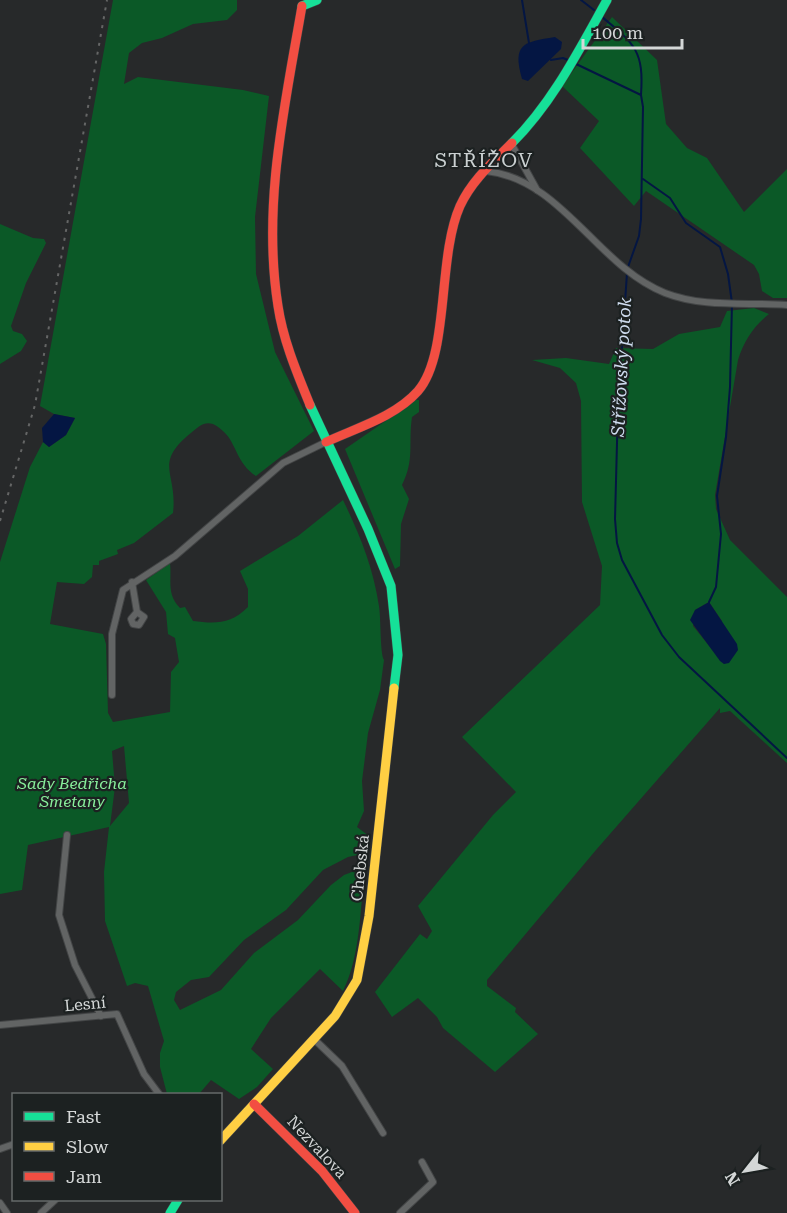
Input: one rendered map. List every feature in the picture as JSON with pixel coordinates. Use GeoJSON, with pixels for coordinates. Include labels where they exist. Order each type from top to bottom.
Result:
{"type":"FeatureCollection","features":[{"type":"Feature","properties":{"kind":"main road"},"geometry":{"type":"LineString","coordinates":[[291,1],[303,3],[317,0]]}},
{"type":"Feature","properties":{"kind":"main road"},"geometry":{"type":"LineString","coordinates":[[327,442],[409,400],[425,381],[432,364],[437,340],[447,253],[453,223],[468,191],[537,116],[579,51],[608,0]]}},
{"type":"Feature","properties":{"kind":"main road","name":"Chebská"},"geometry":{"type":"LineString","coordinates":[[222,1139],[314,1039],[351,993],[362,964],[398,655],[391,586],[368,529],[294,366],[278,308],[272,260],[275,167],[303,3]]}},
{"type":"Feature","properties":{"kind":"main road","name":"Nezvalova"},"geometry":{"type":"LineString","coordinates":[[254,1104],[322,1170],[355,1213]]}},
{"type":"Feature","properties":{"kind":"street"},"geometry":{"type":"LineString","coordinates":[[512,145],[537,190]]}},
{"type":"Feature","properties":{"kind":"street"},"geometry":{"type":"LineString","coordinates":[[486,171],[513,176],[537,190],[615,262],[665,293],[707,304],[787,305]]}},
{"type":"Feature","properties":{"kind":"street"},"geometry":{"type":"LineString","coordinates":[[112,694],[112,633],[123,590],[175,556],[283,463],[327,442]]}},
{"type":"Feature","properties":{"kind":"street"},"geometry":{"type":"LineString","coordinates":[[132,582],[136,612]]}},
{"type":"Feature","properties":{"kind":"street"},"geometry":{"type":"LineString","coordinates":[[67,835],[59,915],[75,965],[101,1016]]}},
{"type":"Feature","properties":{"kind":"street","name":"Lesní"},"geometry":{"type":"LineString","coordinates":[[0,1025],[117,1014],[144,1074],[158,1093]]}},
{"type":"Feature","properties":{"kind":"street"},"geometry":{"type":"LineString","coordinates":[[314,1039],[342,1066],[383,1133]]}},
{"type":"Feature","properties":{"kind":"street"},"geometry":{"type":"LineString","coordinates":[[400,1213],[433,1182],[422,1162]]}},
{"type":"Feature","properties":{"kind":"street"},"geometry":{"type":"LineString","coordinates":[[41,1213],[54,1201]]}},
{"type":"Feature","properties":{"kind":"street"},"geometry":{"type":"LineString","coordinates":[[0,1203],[7,1213]]}},
{"type":"Feature","properties":{"kind":"green space","name":"Sady Bedřicha Smetany"},"geometry":{"type":"Polygon","coordinates":[[[113,0],[237,0],[237,10],[227,20],[193,24],[162,38],[142,43],[129,53],[124,84],[138,77],[243,90],[269,96],[255,217],[256,274],[275,352],[314,431],[256,476],[245,466],[228,437],[220,429],[208,423],[197,428],[174,450],[170,459],[169,468],[174,498],[173,513],[134,543],[117,550],[118,554],[99,561],[99,565],[93,565],[92,577],[84,584],[57,582],[50,624],[103,634],[106,644],[108,713],[113,722],[170,712],[171,672],[179,662],[175,638],[168,634],[166,612],[146,580],[170,563],[171,592],[180,608],[185,607],[193,621],[223,622],[242,613],[248,607],[248,589],[240,571],[298,536],[343,500],[360,539],[369,565],[380,612],[384,660],[380,690],[368,733],[362,781],[364,811],[357,827],[369,836],[367,853],[348,857],[323,870],[286,910],[244,940],[209,977],[191,980],[176,992],[174,1000],[180,1010],[221,990],[254,953],[298,920],[331,885],[344,875],[365,867],[357,946],[343,991],[320,969],[271,1018],[251,1049],[273,1069],[257,1087],[239,1099],[211,1080],[200,1093],[167,1093],[160,1067],[160,1053],[164,1041],[148,986],[135,983],[127,986],[105,921],[104,872],[109,827],[28,845],[22,890],[0,894],[0,562],[30,467],[43,442],[49,447],[66,435],[75,418],[54,414],[40,406],[113,0]],[[124,746],[112,751],[115,787],[110,826],[129,803],[124,746]]]}},
{"type":"Feature","properties":{"kind":"green space"},"geometry":{"type":"Polygon","coordinates":[[[612,17],[657,60],[666,124],[687,148],[707,158],[744,212],[787,169],[787,298],[773,298],[762,291],[759,274],[754,265],[646,191],[634,206],[580,148],[599,121],[562,86],[612,17]]]}},
{"type":"Feature","properties":{"kind":"green space"},"geometry":{"type":"Polygon","coordinates":[[[0,224],[33,238],[44,239],[46,243],[26,283],[11,326],[13,331],[22,334],[27,341],[21,351],[0,364],[0,224]]]}},
{"type":"Feature","properties":{"kind":"green space"},"geometry":{"type":"Polygon","coordinates":[[[754,308],[769,314],[750,335],[738,360],[715,495],[716,509],[730,540],[787,597],[787,763],[730,711],[720,713],[720,708],[487,980],[487,986],[516,1008],[515,1012],[538,1034],[495,1072],[443,1028],[437,1017],[418,998],[392,1017],[375,992],[420,934],[427,939],[432,931],[418,906],[493,815],[516,792],[462,737],[600,605],[602,566],[582,502],[581,401],[576,383],[560,368],[532,360],[566,358],[609,364],[616,348],[653,349],[679,334],[720,327],[727,311],[754,308]],[[709,602],[695,610],[693,626],[724,664],[722,621],[709,602]]]}},
{"type":"Feature","properties":{"kind":"green space"},"geometry":{"type":"Polygon","coordinates":[[[419,400],[419,412],[412,417],[410,459],[402,485],[409,499],[401,524],[400,566],[395,569],[345,449],[419,400]]]}},
{"type":"Feature","properties":{"kind":"water"},"geometry":{"type":"Polygon","coordinates":[[[555,37],[562,42],[561,49],[528,81],[522,79],[518,58],[523,47],[528,43],[555,37]]]}},
{"type":"Feature","properties":{"kind":"water"},"geometry":{"type":"Polygon","coordinates":[[[54,414],[75,418],[66,435],[49,447],[43,442],[42,428],[54,414]]]}},
{"type":"Feature","properties":{"kind":"water"},"geometry":{"type":"Polygon","coordinates":[[[709,602],[737,644],[738,650],[729,663],[724,664],[720,661],[690,620],[695,610],[709,602]]]}},
{"type":"Feature","properties":{"kind":"waterway","name":"Střížovský potok"},"geometry":{"type":"LineString","coordinates":[[522,0],[529,43]]}},
{"type":"Feature","properties":{"kind":"waterway"},"geometry":{"type":"LineString","coordinates":[[581,0],[594,10]]}},
{"type":"Feature","properties":{"kind":"waterway"},"geometry":{"type":"LineString","coordinates":[[602,17],[622,34],[635,50],[641,68],[641,95]]}},
{"type":"Feature","properties":{"kind":"waterway","name":"Střížovský potok"},"geometry":{"type":"LineString","coordinates":[[551,60],[563,58],[568,60]]}},
{"type":"Feature","properties":{"kind":"waterway","name":"Střížovský potok"},"geometry":{"type":"LineString","coordinates":[[574,63],[641,95],[643,107],[641,219],[639,236],[628,267]]}},
{"type":"Feature","properties":{"kind":"waterway"},"geometry":{"type":"LineString","coordinates":[[643,179],[670,198],[686,223],[720,247],[728,274],[732,303],[730,387],[726,437],[717,496],[721,534],[716,587],[709,602]]}},
{"type":"Feature","properties":{"kind":"waterway","name":"Střížovský potok"},"geometry":{"type":"LineString","coordinates":[[627,273],[618,405],[615,519],[617,543],[622,560],[662,635],[679,657],[787,758]]}},
{"type":"Feature","properties":{"kind":"railway"},"geometry":{"type":"LineString","coordinates":[[0,521],[35,405],[107,0]]}},
{"type":"Feature","properties":{"kind":"traffic: fast"},"geometry":{"type":"LineString","coordinates":[[302,6],[317,0]]}},
{"type":"Feature","properties":{"kind":"traffic: fast"},"geometry":{"type":"LineString","coordinates":[[512,143],[553,93],[607,0]]}},
{"type":"Feature","properties":{"kind":"traffic: fast"},"geometry":{"type":"LineString","coordinates":[[310,405],[368,529],[391,586],[398,655],[394,688]]}},
{"type":"Feature","properties":{"kind":"traffic: fast"},"geometry":{"type":"LineString","coordinates":[[170,1213],[177,1201]]}},
{"type":"Feature","properties":{"kind":"traffic: slow"},"geometry":{"type":"LineString","coordinates":[[222,1139],[335,1016],[357,980],[369,916],[394,688]]}},
{"type":"Feature","properties":{"kind":"traffic: jam"},"geometry":{"type":"LineString","coordinates":[[302,6],[278,155],[273,230],[274,268],[280,319],[291,356],[310,405]]}},
{"type":"Feature","properties":{"kind":"traffic: jam"},"geometry":{"type":"LineString","coordinates":[[326,442],[362,427],[398,408],[418,391],[428,375],[435,354],[439,330],[448,252],[460,206],[490,164],[512,143]]}},
{"type":"Feature","properties":{"kind":"traffic: jam"},"geometry":{"type":"LineString","coordinates":[[254,1104],[322,1171],[355,1213]]}},
{"type":"Feature","properties":{"kind":"district","name":"STŘÍŽOV"},"geometry":{"type":"Point","coordinates":[484,160]}}]}
